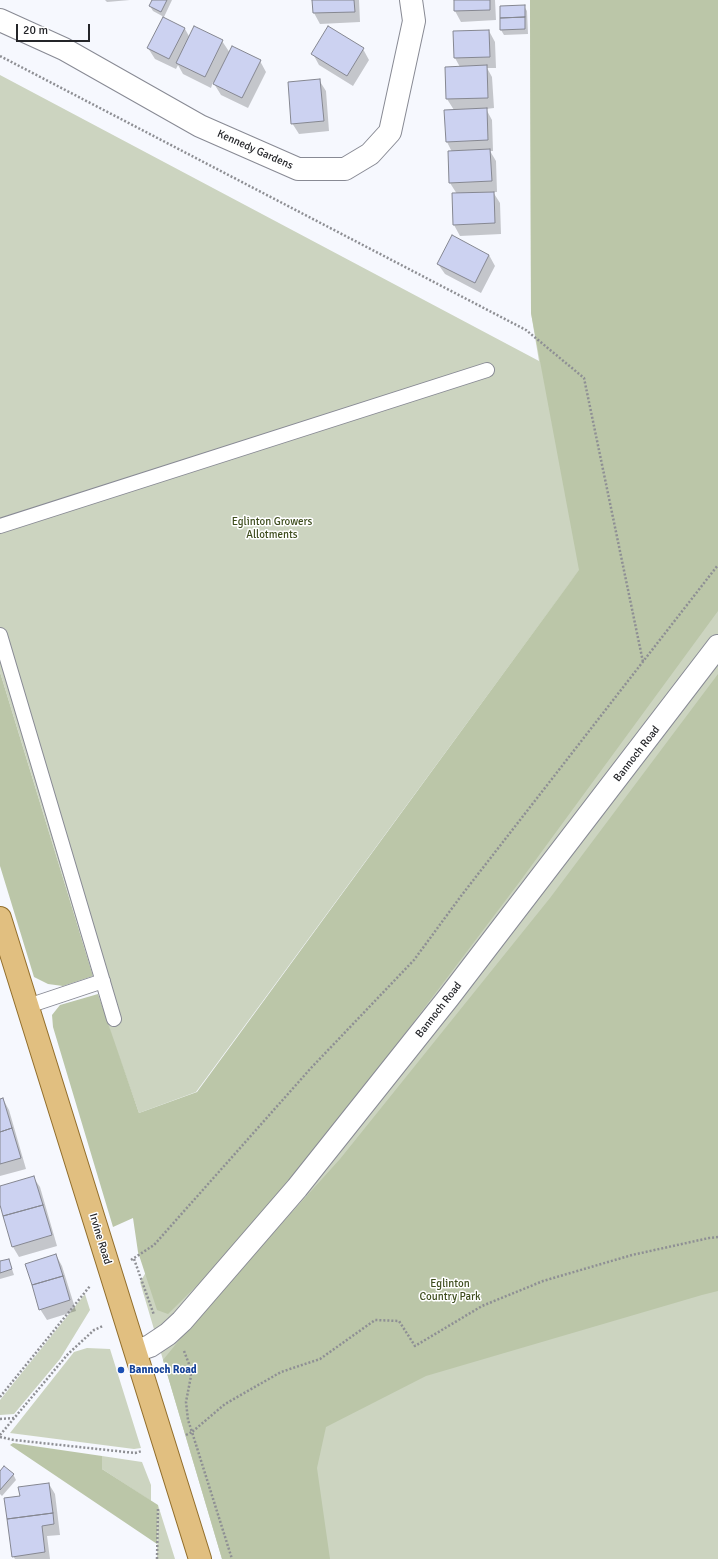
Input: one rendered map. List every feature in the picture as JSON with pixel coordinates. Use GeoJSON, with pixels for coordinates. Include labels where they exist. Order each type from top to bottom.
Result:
{"type":"FeatureCollection","features":[{"type":"Feature","properties":{"kind":"main road","name":"Irvine Road"},"geometry":{"type":"LineString","coordinates":[[0,918],[165,1442],[200,1559]]}},
{"type":"Feature","properties":{"kind":"street","name":"Kennedy Gardens"},"geometry":{"type":"LineString","coordinates":[[0,20],[64,49],[200,126],[298,169],[345,169],[370,154],[390,132],[414,21],[411,0]]}},
{"type":"Feature","properties":{"kind":"street","name":"Bannoch Road"},"geometry":{"type":"LineString","coordinates":[[136,1351],[150,1346],[168,1334],[182,1321],[297,1188],[449,997],[718,646]]}},
{"type":"Feature","properties":{"kind":"lane"},"geometry":{"type":"LineString","coordinates":[[0,526],[487,370]]}},
{"type":"Feature","properties":{"kind":"lane"},"geometry":{"type":"LineString","coordinates":[[0,634],[114,1019]]}},
{"type":"Feature","properties":{"kind":"lane"},"geometry":{"type":"LineString","coordinates":[[28,1006],[103,981]]}},
{"type":"Feature","properties":{"kind":"path"},"geometry":{"type":"LineString","coordinates":[[0,56],[526,330],[584,378],[643,662]]}},
{"type":"Feature","properties":{"kind":"path"},"geometry":{"type":"LineString","coordinates":[[0,1397],[87,1288],[110,1270],[134,1259],[154,1246],[311,1068],[414,960],[461,896],[718,565]]}},
{"type":"Feature","properties":{"kind":"path"},"geometry":{"type":"LineString","coordinates":[[125,1316],[94,1330],[68,1354],[0,1436],[14,1440],[135,1453],[192,1432],[225,1404],[281,1372],[320,1359],[375,1320],[399,1321],[415,1346],[482,1306],[543,1282],[632,1255],[718,1237]]}},
{"type":"Feature","properties":{"kind":"path"},"geometry":{"type":"LineString","coordinates":[[0,1419],[15,1418]]}},
{"type":"Feature","properties":{"kind":"path"},"geometry":{"type":"LineString","coordinates":[[192,1432],[232,1559]]}},
{"type":"Feature","properties":{"kind":"green space"},"geometry":{"type":"Polygon","coordinates":[[[530,0],[718,0],[718,1559],[222,1559],[140,1282],[575,576],[196,1092],[139,1113],[112,1037],[0,672],[0,75],[539,361],[531,313],[530,0]]]}},
{"type":"Feature","properties":{"kind":"green space"},"geometry":{"type":"Polygon","coordinates":[[[530,0],[718,0],[718,611],[518,884],[372,1077],[252,1231],[168,1314],[157,1310],[138,1252],[133,1218],[113,1227],[53,1027],[52,1015],[60,1005],[98,994],[139,1113],[197,1092],[579,570],[531,313],[530,0]]]}},
{"type":"Feature","properties":{"kind":"green space"},"geometry":{"type":"Polygon","coordinates":[[[0,672],[93,976],[63,986],[48,984],[34,977],[0,866],[0,672]]]}},
{"type":"Feature","properties":{"kind":"green space","name":"Eglinton Country Park"},"geometry":{"type":"Polygon","coordinates":[[[718,674],[718,1291],[426,1376],[326,1427],[317,1468],[330,1559],[222,1559],[163,1360],[202,1312],[340,1159],[550,898],[718,674]]]}},
{"type":"Feature","properties":{"kind":"green space"},"geometry":{"type":"Polygon","coordinates":[[[85,1294],[90,1310],[60,1359],[14,1414],[0,1415],[0,1400],[85,1294]]]}},
{"type":"Feature","properties":{"kind":"green space"},"geometry":{"type":"Polygon","coordinates":[[[87,1348],[110,1349],[141,1448],[134,1449],[10,1433],[74,1352],[87,1348]]]}},
{"type":"Feature","properties":{"kind":"green space"},"geometry":{"type":"Polygon","coordinates":[[[13,1443],[102,1456],[102,1469],[158,1505],[157,1544],[10,1445],[13,1443]]]}},
{"type":"Feature","properties":{"kind":"green space"},"geometry":{"type":"Polygon","coordinates":[[[102,1456],[142,1462],[151,1485],[151,1501],[102,1469],[102,1456]]]}},
{"type":"Feature","properties":{"kind":"green space"},"geometry":{"type":"Polygon","coordinates":[[[158,1505],[175,1559],[157,1559],[158,1505]]]}},
{"type":"Feature","properties":{"kind":"building"},"geometry":{"type":"Polygon","coordinates":[[[152,0],[167,0],[161,12],[149,6],[152,0]]]}},
{"type":"Feature","properties":{"kind":"building"},"geometry":{"type":"Polygon","coordinates":[[[312,0],[354,0],[355,12],[313,13],[312,0]]]}},
{"type":"Feature","properties":{"kind":"building"},"geometry":{"type":"Polygon","coordinates":[[[454,0],[490,0],[490,10],[454,11],[454,0]]]}},
{"type":"Feature","properties":{"kind":"building"},"geometry":{"type":"Polygon","coordinates":[[[525,5],[525,17],[500,18],[500,6],[525,5]]]}},
{"type":"Feature","properties":{"kind":"building"},"geometry":{"type":"Polygon","coordinates":[[[163,17],[185,28],[169,59],[147,48],[163,17]]]}},
{"type":"Feature","properties":{"kind":"building"},"geometry":{"type":"Polygon","coordinates":[[[525,17],[525,29],[500,30],[500,18],[525,17]]]}},
{"type":"Feature","properties":{"kind":"building"},"geometry":{"type":"Polygon","coordinates":[[[194,26],[223,40],[205,77],[176,63],[194,26]]]}},
{"type":"Feature","properties":{"kind":"building"},"geometry":{"type":"Polygon","coordinates":[[[328,26],[364,48],[347,76],[311,54],[328,26]]]}},
{"type":"Feature","properties":{"kind":"building"},"geometry":{"type":"Polygon","coordinates":[[[489,30],[490,57],[454,58],[453,31],[489,30]]]}},
{"type":"Feature","properties":{"kind":"building"},"geometry":{"type":"Polygon","coordinates":[[[232,46],[261,60],[242,98],[213,84],[232,46]]]}},
{"type":"Feature","properties":{"kind":"building"},"geometry":{"type":"Polygon","coordinates":[[[487,65],[488,98],[446,99],[445,67],[487,65]]]}},
{"type":"Feature","properties":{"kind":"building"},"geometry":{"type":"Polygon","coordinates":[[[320,79],[324,121],[291,124],[288,82],[320,79]]]}},
{"type":"Feature","properties":{"kind":"building"},"geometry":{"type":"Polygon","coordinates":[[[487,108],[488,140],[446,142],[444,110],[487,108]]]}},
{"type":"Feature","properties":{"kind":"building"},"geometry":{"type":"Polygon","coordinates":[[[490,149],[492,181],[449,183],[448,151],[490,149]]]}},
{"type":"Feature","properties":{"kind":"building"},"geometry":{"type":"Polygon","coordinates":[[[494,192],[495,223],[453,225],[452,193],[494,192]]]}},
{"type":"Feature","properties":{"kind":"building"},"geometry":{"type":"Polygon","coordinates":[[[452,235],[489,255],[475,283],[437,264],[452,235]]]}},
{"type":"Feature","properties":{"kind":"building"},"geometry":{"type":"Polygon","coordinates":[[[3,1098],[12,1128],[0,1132],[0,1099],[3,1098]]]}},
{"type":"Feature","properties":{"kind":"building"},"geometry":{"type":"Polygon","coordinates":[[[12,1128],[21,1158],[0,1164],[0,1132],[12,1128]]]}},
{"type":"Feature","properties":{"kind":"building"},"geometry":{"type":"Polygon","coordinates":[[[34,1176],[43,1205],[3,1216],[0,1205],[0,1186],[34,1176]]]}},
{"type":"Feature","properties":{"kind":"building"},"geometry":{"type":"Polygon","coordinates":[[[43,1205],[52,1235],[12,1247],[3,1216],[43,1205]]]}},
{"type":"Feature","properties":{"kind":"building"},"geometry":{"type":"Polygon","coordinates":[[[56,1254],[63,1276],[32,1285],[25,1264],[56,1254]]]}},
{"type":"Feature","properties":{"kind":"building"},"geometry":{"type":"Polygon","coordinates":[[[9,1259],[12,1269],[0,1273],[0,1261],[9,1259]]]}},
{"type":"Feature","properties":{"kind":"building"},"geometry":{"type":"Polygon","coordinates":[[[63,1276],[70,1300],[39,1310],[32,1285],[63,1276]]]}},
{"type":"Feature","properties":{"kind":"building"},"geometry":{"type":"Polygon","coordinates":[[[4,1466],[14,1474],[0,1490],[0,1471],[4,1466]]]}},
{"type":"Feature","properties":{"kind":"building"},"geometry":{"type":"Polygon","coordinates":[[[49,1483],[53,1513],[7,1519],[4,1498],[20,1496],[18,1487],[49,1483]]]}},
{"type":"Feature","properties":{"kind":"building"},"geometry":{"type":"Polygon","coordinates":[[[53,1513],[54,1524],[42,1526],[45,1552],[12,1557],[7,1519],[53,1513]]]}},
{"type":"Feature","properties":{"kind":"place","name":"Bannoch Road"},"geometry":{"type":"Point","coordinates":[121,1370]}},
{"type":"Feature","properties":{"kind":"park label","name":"Eglinton Growers Allotments"},"geometry":{"type":"Point","coordinates":[272,528]}}]}
